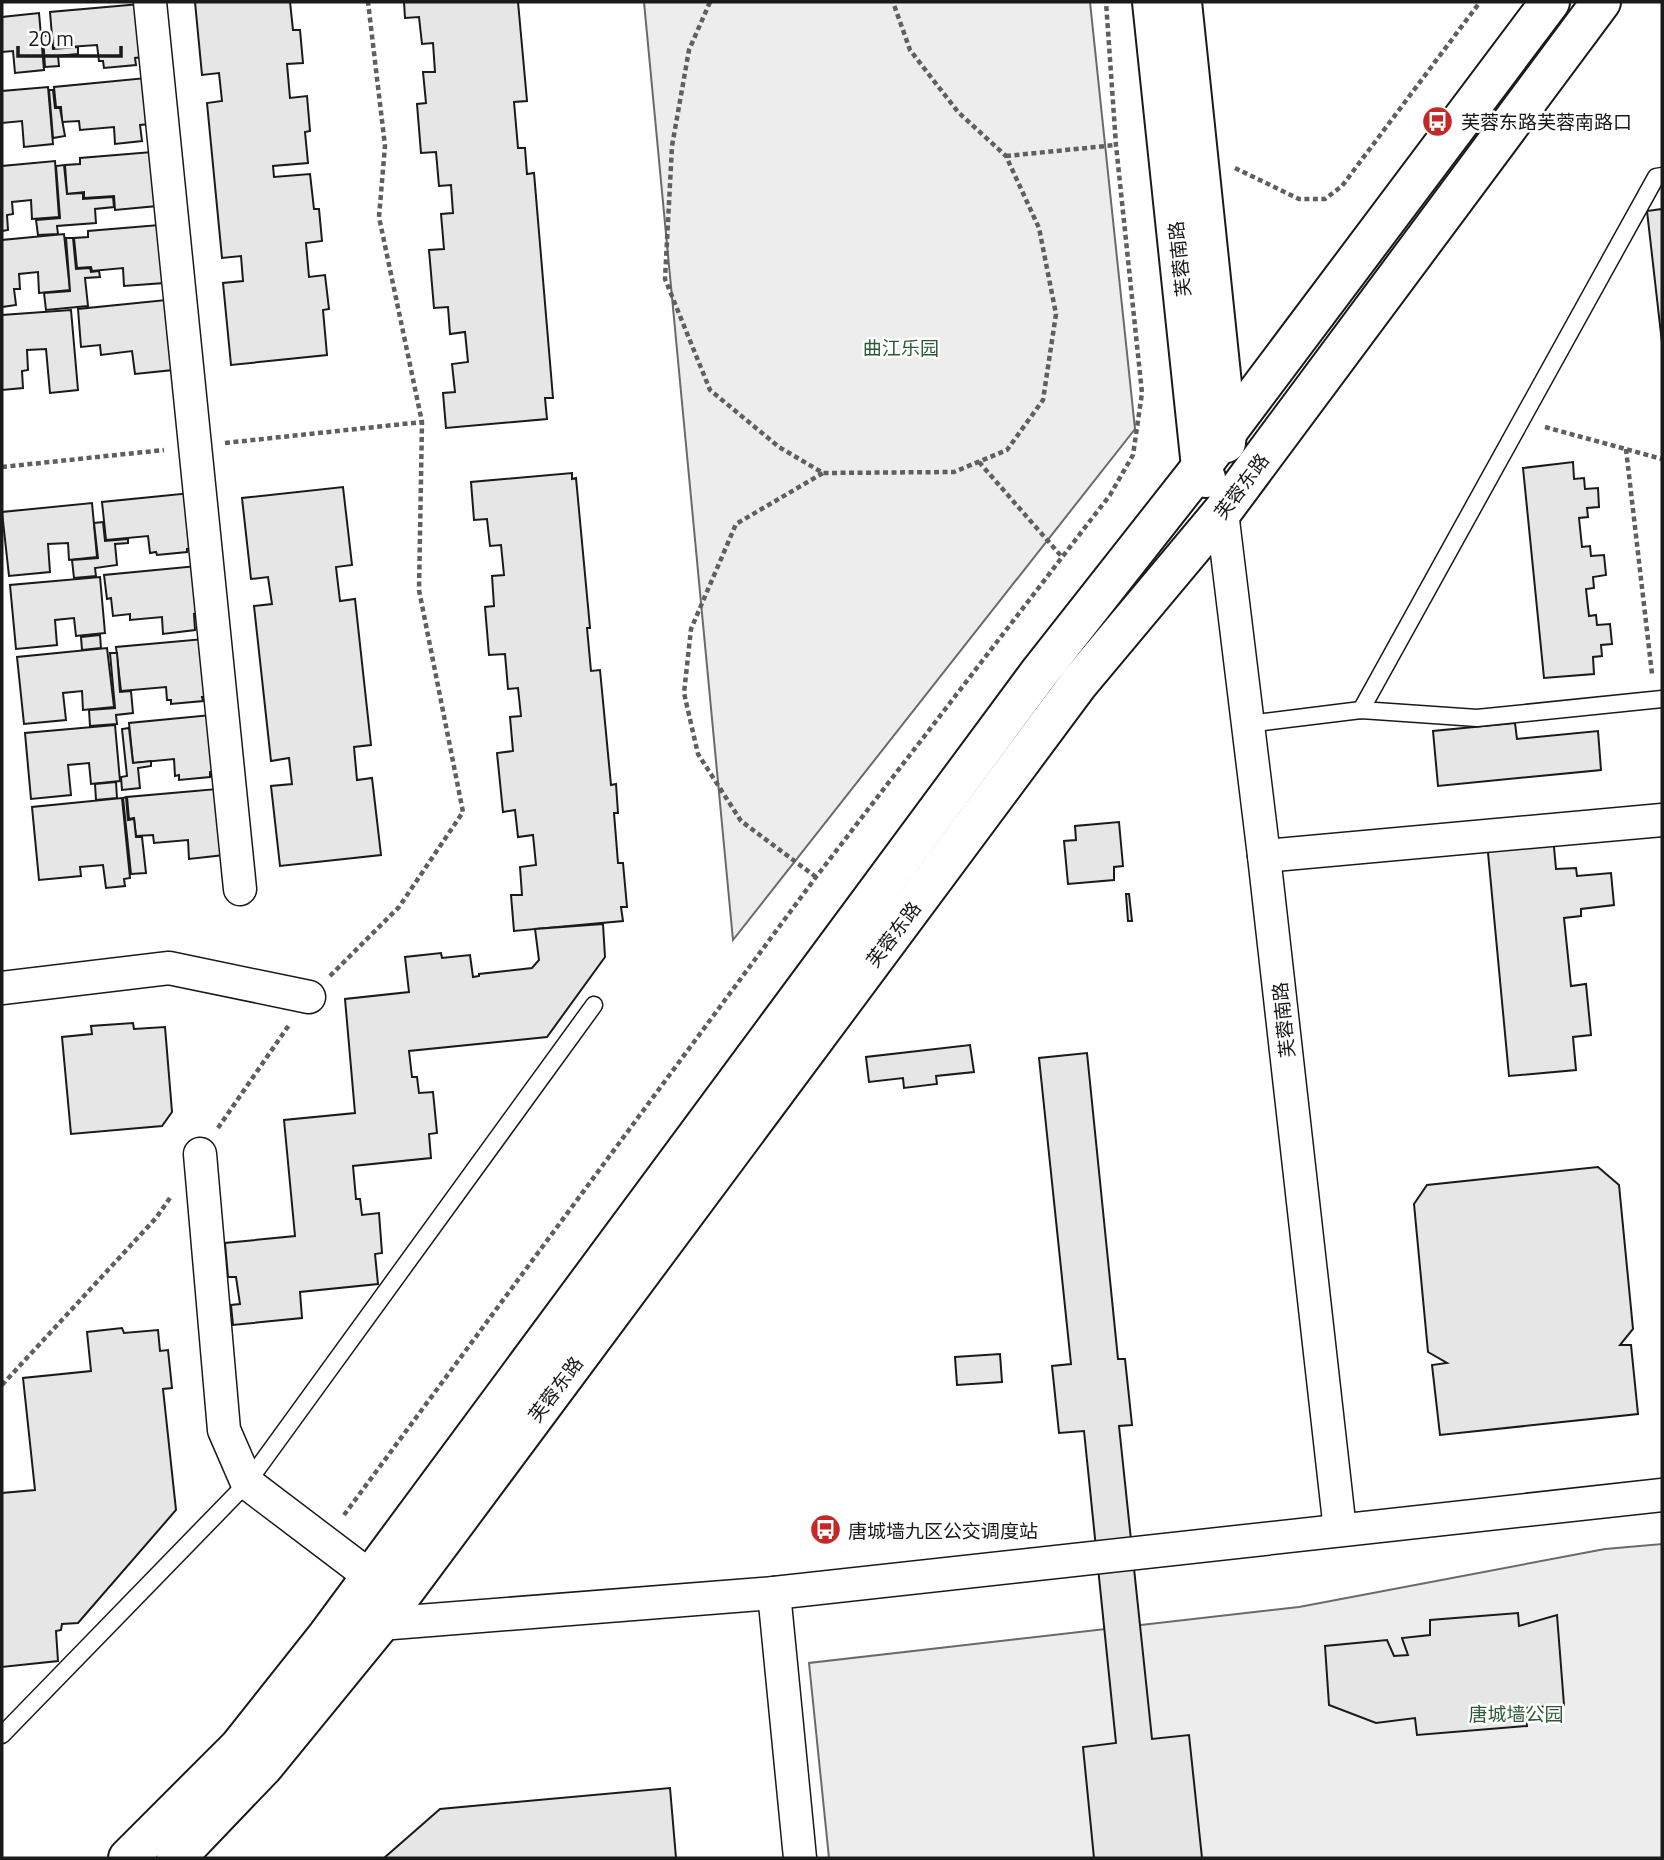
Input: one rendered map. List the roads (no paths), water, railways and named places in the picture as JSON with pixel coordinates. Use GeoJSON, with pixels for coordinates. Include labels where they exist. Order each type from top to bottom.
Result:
{"type":"FeatureCollection","features":[{"type":"Feature","properties":{"kind":"main road","name":"芙蓉南路"},"geometry":{"type":"LineString","coordinates":[[1152,2],[1201,467],[1222,512]]}},
{"type":"Feature","properties":{"kind":"main road","name":"芙蓉南路"},"geometry":{"type":"LineString","coordinates":[[1182,2],[1227,432],[1222,512]]}},
{"type":"Feature","properties":{"kind":"main road","name":"芙蓉东路"},"geometry":{"type":"LineString","coordinates":[[128,1858],[239,1747],[327,1636],[1039,673],[1201,467],[1550,2]]}},
{"type":"Feature","properties":{"kind":"main road","name":"芙蓉东路"},"geometry":{"type":"LineString","coordinates":[[176,1858],[264,1766],[380,1624],[1079,683],[1222,512],[1601,2]]}},
{"type":"Feature","properties":{"kind":"street"},"geometry":{"type":"LineString","coordinates":[[150,2],[240,890]]}},
{"type":"Feature","properties":{"kind":"street","name":"芙蓉南路"},"geometry":{"type":"LineString","coordinates":[[1222,512],[1264,856],[1340,1530]]}},
{"type":"Feature","properties":{"kind":"street"},"geometry":{"type":"LineString","coordinates":[[1264,856],[1662,820]]}},
{"type":"Feature","properties":{"kind":"street"},"geometry":{"type":"LineString","coordinates":[[2,988],[169,968],[309,997]]}},
{"type":"Feature","properties":{"kind":"street"},"geometry":{"type":"LineString","coordinates":[[200,1154],[223,1430],[247,1483],[371,1577]]}},
{"type":"Feature","properties":{"kind":"street"},"geometry":{"type":"LineString","coordinates":[[327,1636],[380,1624],[774,1593],[1662,1495]]}},
{"type":"Feature","properties":{"kind":"street"},"geometry":{"type":"LineString","coordinates":[[774,1593],[800,1858]]}},
{"type":"Feature","properties":{"kind":"lane"},"geometry":{"type":"LineString","coordinates":[[1361,710],[1656,177],[1662,176]]}},
{"type":"Feature","properties":{"kind":"lane"},"geometry":{"type":"LineString","coordinates":[[1248,724],[1361,710],[1477,718],[1658,699]]}},
{"type":"Feature","properties":{"kind":"lane"},"geometry":{"type":"LineString","coordinates":[[2,1735],[247,1483],[594,1005]]}},
{"type":"Feature","properties":{"kind":"place","name":"芙蓉东路芙蓉南路口"},"geometry":{"type":"Point","coordinates":[1438,121]}},
{"type":"Feature","properties":{"kind":"place","name":"唐城墙九区公交调度站"},"geometry":{"type":"Point","coordinates":[825,1530]}},
{"type":"Feature","properties":{"kind":"park label","name":"曲江乐园"},"geometry":{"type":"Point","coordinates":[901,347]}},
{"type":"Feature","properties":{"kind":"park label","name":"唐城墙公园"},"geometry":{"type":"Point","coordinates":[1516,1713]}}]}
